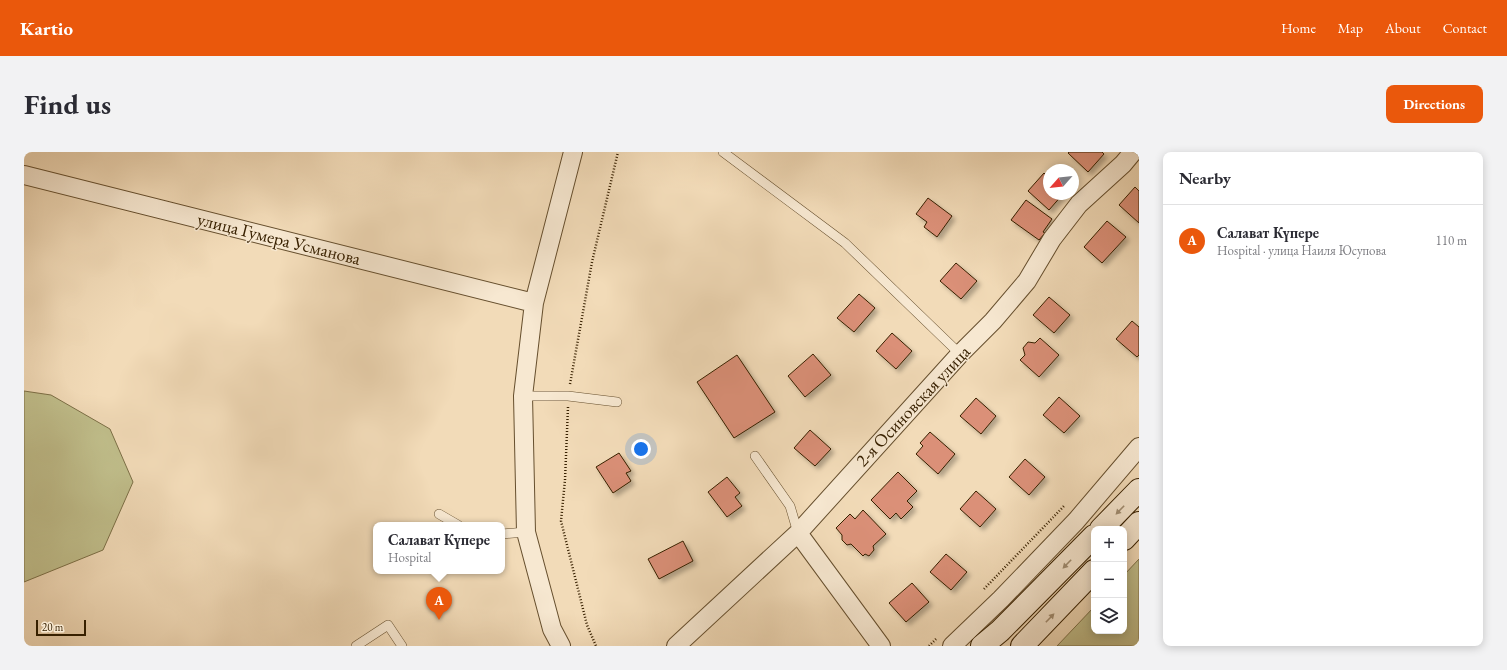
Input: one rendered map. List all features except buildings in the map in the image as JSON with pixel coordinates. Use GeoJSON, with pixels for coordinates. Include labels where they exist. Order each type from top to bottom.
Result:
{"type":"FeatureCollection","features":[{"type":"Feature","properties":{"kind":"street"},"geometry":{"type":"LineString","coordinates":[[561,646],[552,629],[526,532],[523,396],[534,303],[573,152]]}},
{"type":"Feature","properties":{"kind":"street","name":"2-я Осиновская улица"},"geometry":{"type":"LineString","coordinates":[[676,646],[798,533],[960,354],[993,321],[1027,280],[1052,239],[1079,204],[1123,164],[1133,152]]}},
{"type":"Feature","properties":{"kind":"street","name":"улица Гумера Усманова"},"geometry":{"type":"LineString","coordinates":[[24,175],[534,303]]}},
{"type":"Feature","properties":{"kind":"street"},"geometry":{"type":"LineString","coordinates":[[946,640],[1001,599],[1076,521],[1139,447]]}},
{"type":"Feature","properties":{"kind":"street"},"geometry":{"type":"LineString","coordinates":[[1104,526],[1139,490]]}},
{"type":"Feature","properties":{"kind":"street"},"geometry":{"type":"LineString","coordinates":[[1127,536],[1139,523]]}},
{"type":"Feature","properties":{"kind":"street"},"geometry":{"type":"LineString","coordinates":[[798,533],[881,646]]}},
{"type":"Feature","properties":{"kind":"street"},"geometry":{"type":"LineString","coordinates":[[982,646],[1000,631],[1091,539]]}},
{"type":"Feature","properties":{"kind":"street"},"geometry":{"type":"LineString","coordinates":[[1022,646],[1091,574]]}},
{"type":"Feature","properties":{"kind":"lane"},"geometry":{"type":"LineString","coordinates":[[723,152],[845,243],[960,354]]}},
{"type":"Feature","properties":{"kind":"lane"},"geometry":{"type":"LineString","coordinates":[[523,396],[568,396],[617,402]]}},
{"type":"Feature","properties":{"kind":"lane"},"geometry":{"type":"LineString","coordinates":[[755,456],[790,506],[798,533]]}},
{"type":"Feature","properties":{"kind":"lane"},"geometry":{"type":"LineString","coordinates":[[439,514],[453,522]]}},
{"type":"Feature","properties":{"kind":"lane"},"geometry":{"type":"LineString","coordinates":[[505,534],[526,532]]}},
{"type":"Feature","properties":{"kind":"lane"},"geometry":{"type":"LineString","coordinates":[[356,646],[388,625],[402,646]]}},
{"type":"Feature","properties":{"kind":"path"},"geometry":{"type":"LineString","coordinates":[[979,594],[1067,502]]}},
{"type":"Feature","properties":{"kind":"path"},"geometry":{"type":"LineString","coordinates":[[929,646],[946,640]]}},
{"type":"Feature","properties":{"kind":"shaded area"},"geometry":{"type":"Polygon","coordinates":[[[24,391],[51,395],[110,429],[133,482],[103,550],[24,582],[24,391]]]}},
{"type":"Feature","properties":{"kind":"shaded area"},"geometry":{"type":"Polygon","coordinates":[[[1139,559],[1139,646],[1057,646],[1091,610],[1091,634],[1127,634],[1127,572],[1139,559]]]}},
{"type":"Feature","properties":{"kind":"place","name":"Салават Күпере"},"geometry":{"type":"Point","coordinates":[439,620]}}]}
